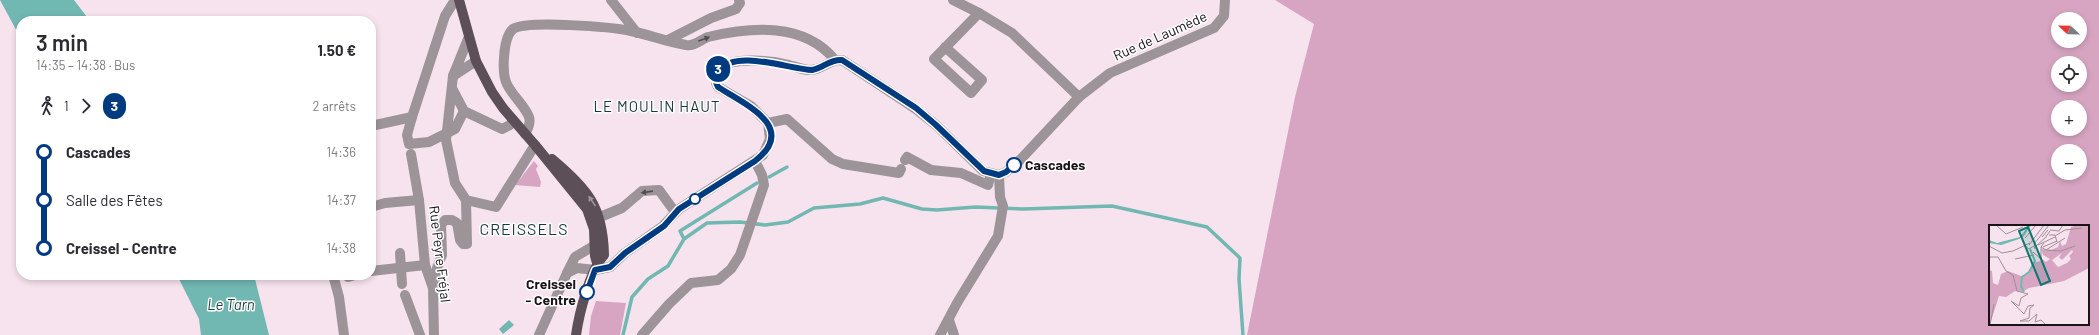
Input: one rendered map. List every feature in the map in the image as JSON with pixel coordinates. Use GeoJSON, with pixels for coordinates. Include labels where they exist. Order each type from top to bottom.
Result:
{"type":"FeatureCollection","features":[{"type":"Feature","properties":{"kind":"main road"},"geometry":{"type":"LineString","coordinates":[[459,0],[468,39],[476,61],[492,92],[525,134],[579,183],[595,204],[600,217],[604,235],[604,255],[596,267],[583,304],[576,335]]}},
{"type":"Feature","properties":{"kind":"main road"},"geometry":{"type":"LineString","coordinates":[[536,145],[587,209],[594,229],[596,267]]}},
{"type":"Feature","properties":{"kind":"street","name":"Rue Peyre Fréjal"},"geometry":{"type":"LineString","coordinates":[[434,335],[433,288],[425,264],[419,200],[407,135],[445,16],[455,0]]}},
{"type":"Feature","properties":{"kind":"street"},"geometry":{"type":"LineString","coordinates":[[611,0],[637,33]]}},
{"type":"Feature","properties":{"kind":"street"},"geometry":{"type":"LineString","coordinates":[[668,40],[711,18],[736,9],[740,3],[739,0]]}},
{"type":"Feature","properties":{"kind":"street"},"geometry":{"type":"LineString","coordinates":[[953,0],[979,12],[1012,33],[1077,95]]}},
{"type":"Feature","properties":{"kind":"street","name":"Rue de Laumède"},"geometry":{"type":"LineString","coordinates":[[768,123],[787,119],[832,159],[843,164],[899,173],[907,157],[931,170],[961,173],[988,186],[995,174],[1006,172],[1019,161],[1077,95],[1110,73],[1214,28],[1224,16],[1225,0]]}},
{"type":"Feature","properties":{"kind":"street"},"geometry":{"type":"LineString","coordinates":[[945,47],[982,80],[971,93],[934,60],[945,47],[979,12]]}},
{"type":"Feature","properties":{"kind":"street"},"geometry":{"type":"LineString","coordinates":[[525,134],[529,127],[530,118],[506,81],[504,57],[507,38],[513,29],[527,25],[597,27],[637,33],[688,46],[706,38],[747,29],[775,30],[804,37],[828,52],[835,60],[849,64],[916,108],[936,125],[974,164],[984,171],[995,174],[1002,209],[998,236],[957,303],[940,335]]}},
{"type":"Feature","properties":{"kind":"street"},"geometry":{"type":"LineString","coordinates":[[433,288],[437,268],[442,255],[441,225],[445,220],[452,220],[457,223],[460,240],[463,244],[467,244],[466,200],[455,183],[446,140],[454,76],[468,39]]}},
{"type":"Feature","properties":{"kind":"street"},"geometry":{"type":"LineString","coordinates":[[567,273],[577,268],[610,267],[625,253],[664,226],[675,212],[763,155],[768,147],[770,132],[768,123],[751,106],[718,87],[714,76],[716,71],[722,66],[731,62],[749,61],[778,63],[812,70],[835,60]]}},
{"type":"Feature","properties":{"kind":"street"},"geometry":{"type":"LineString","coordinates":[[454,76],[476,61]]}},
{"type":"Feature","properties":{"kind":"street"},"geometry":{"type":"LineString","coordinates":[[453,90],[464,111],[502,129],[510,125],[513,120]]}},
{"type":"Feature","properties":{"kind":"street"},"geometry":{"type":"LineString","coordinates":[[410,150],[455,129],[464,111]]}},
{"type":"Feature","properties":{"kind":"street"},"geometry":{"type":"LineString","coordinates":[[376,125],[412,117]]}},
{"type":"Feature","properties":{"kind":"street"},"geometry":{"type":"LineString","coordinates":[[466,200],[496,207],[536,145]]}},
{"type":"Feature","properties":{"kind":"street"},"geometry":{"type":"LineString","coordinates":[[642,335],[669,304],[691,283],[718,280],[731,269],[740,255],[764,186],[762,175],[755,161]]}},
{"type":"Feature","properties":{"kind":"street"},"geometry":{"type":"LineString","coordinates":[[594,229],[600,217],[622,208],[642,191],[659,190],[675,212]]}},
{"type":"Feature","properties":{"kind":"street"},"geometry":{"type":"LineString","coordinates":[[376,205],[385,202],[419,200]]}},
{"type":"Feature","properties":{"kind":"street"},"geometry":{"type":"LineString","coordinates":[[539,335],[575,258],[595,245]]}},
{"type":"Feature","properties":{"kind":"street"},"geometry":{"type":"LineString","coordinates":[[400,253],[402,284]]}},
{"type":"Feature","properties":{"kind":"street"},"geometry":{"type":"LineString","coordinates":[[376,271],[425,264]]}},
{"type":"Feature","properties":{"kind":"street"},"geometry":{"type":"LineString","coordinates":[[334,280],[339,297],[344,335]]}},
{"type":"Feature","properties":{"kind":"street"},"geometry":{"type":"LineString","coordinates":[[405,295],[420,335]]}},
{"type":"Feature","properties":{"kind":"street"},"geometry":{"type":"LineString","coordinates":[[949,320],[954,335]]}},
{"type":"Feature","properties":{"kind":"shaded area"},"geometry":{"type":"Polygon","coordinates":[[[1275,0],[2099,0],[2099,335],[1247,335],[1295,97],[1314,24],[1275,0]]]}},
{"type":"Feature","properties":{"kind":"shaded area"},"geometry":{"type":"Polygon","coordinates":[[[534,161],[538,166],[536,169],[541,182],[540,187],[515,185],[534,161]]]}},
{"type":"Feature","properties":{"kind":"shaded area"},"geometry":{"type":"Polygon","coordinates":[[[596,301],[626,303],[620,335],[589,335],[591,316],[596,301]]]}},
{"type":"Feature","properties":{"kind":"water"},"geometry":{"type":"Polygon","coordinates":[[[0,0],[74,0],[86,16],[16,16],[16,30],[0,0]]]}},
{"type":"Feature","properties":{"kind":"water","name":"Le Tarn"},"geometry":{"type":"Polygon","coordinates":[[[180,280],[255,280],[269,335],[201,335],[199,319],[180,280]]]}},
{"type":"Feature","properties":{"kind":"water"},"geometry":{"type":"Polygon","coordinates":[[[509,320],[514,325],[503,334],[499,329],[509,320]]]}},
{"type":"Feature","properties":{"kind":"waterway"},"geometry":{"type":"LineString","coordinates":[[769,177],[787,167]]}},
{"type":"Feature","properties":{"kind":"waterway"},"geometry":{"type":"LineString","coordinates":[[684,239],[680,231],[757,183]]}},
{"type":"Feature","properties":{"kind":"waterway"},"geometry":{"type":"LineString","coordinates":[[623,335],[632,297],[648,279],[668,266],[684,239],[707,223],[740,222],[765,225],[788,222],[814,208],[860,204],[883,198],[922,209],[937,210],[975,207],[1023,209],[1112,206],[1207,227],[1240,258],[1239,279],[1243,335]]}},
{"type":"Feature","properties":{"kind":"bus line","name":"3"},"geometry":{"type":"LineString","coordinates":[[587,292],[595,270],[610,267],[625,253],[664,226],[679,209],[763,155],[768,147],[770,139],[768,123],[761,114],[751,106],[718,87],[715,82],[714,76],[716,71],[722,66],[731,62],[766,61],[812,70],[818,69],[835,60],[842,60],[916,108],[936,125],[974,164],[984,171],[999,175],[1006,172],[1014,165]]}},
{"type":"Feature","properties":{"kind":"place","name":"Cascades"},"geometry":{"type":"Point","coordinates":[1014,165]}},
{"type":"Feature","properties":{"kind":"place","name":"Creissel - Centre"},"geometry":{"type":"Point","coordinates":[587,292]}},
{"type":"Feature","properties":{"kind":"district","name":"LE MOULIN HAUT"},"geometry":{"type":"Point","coordinates":[657,107]}},
{"type":"Feature","properties":{"kind":"district","name":"CREISSELS"},"geometry":{"type":"Point","coordinates":[524,229]}}]}
